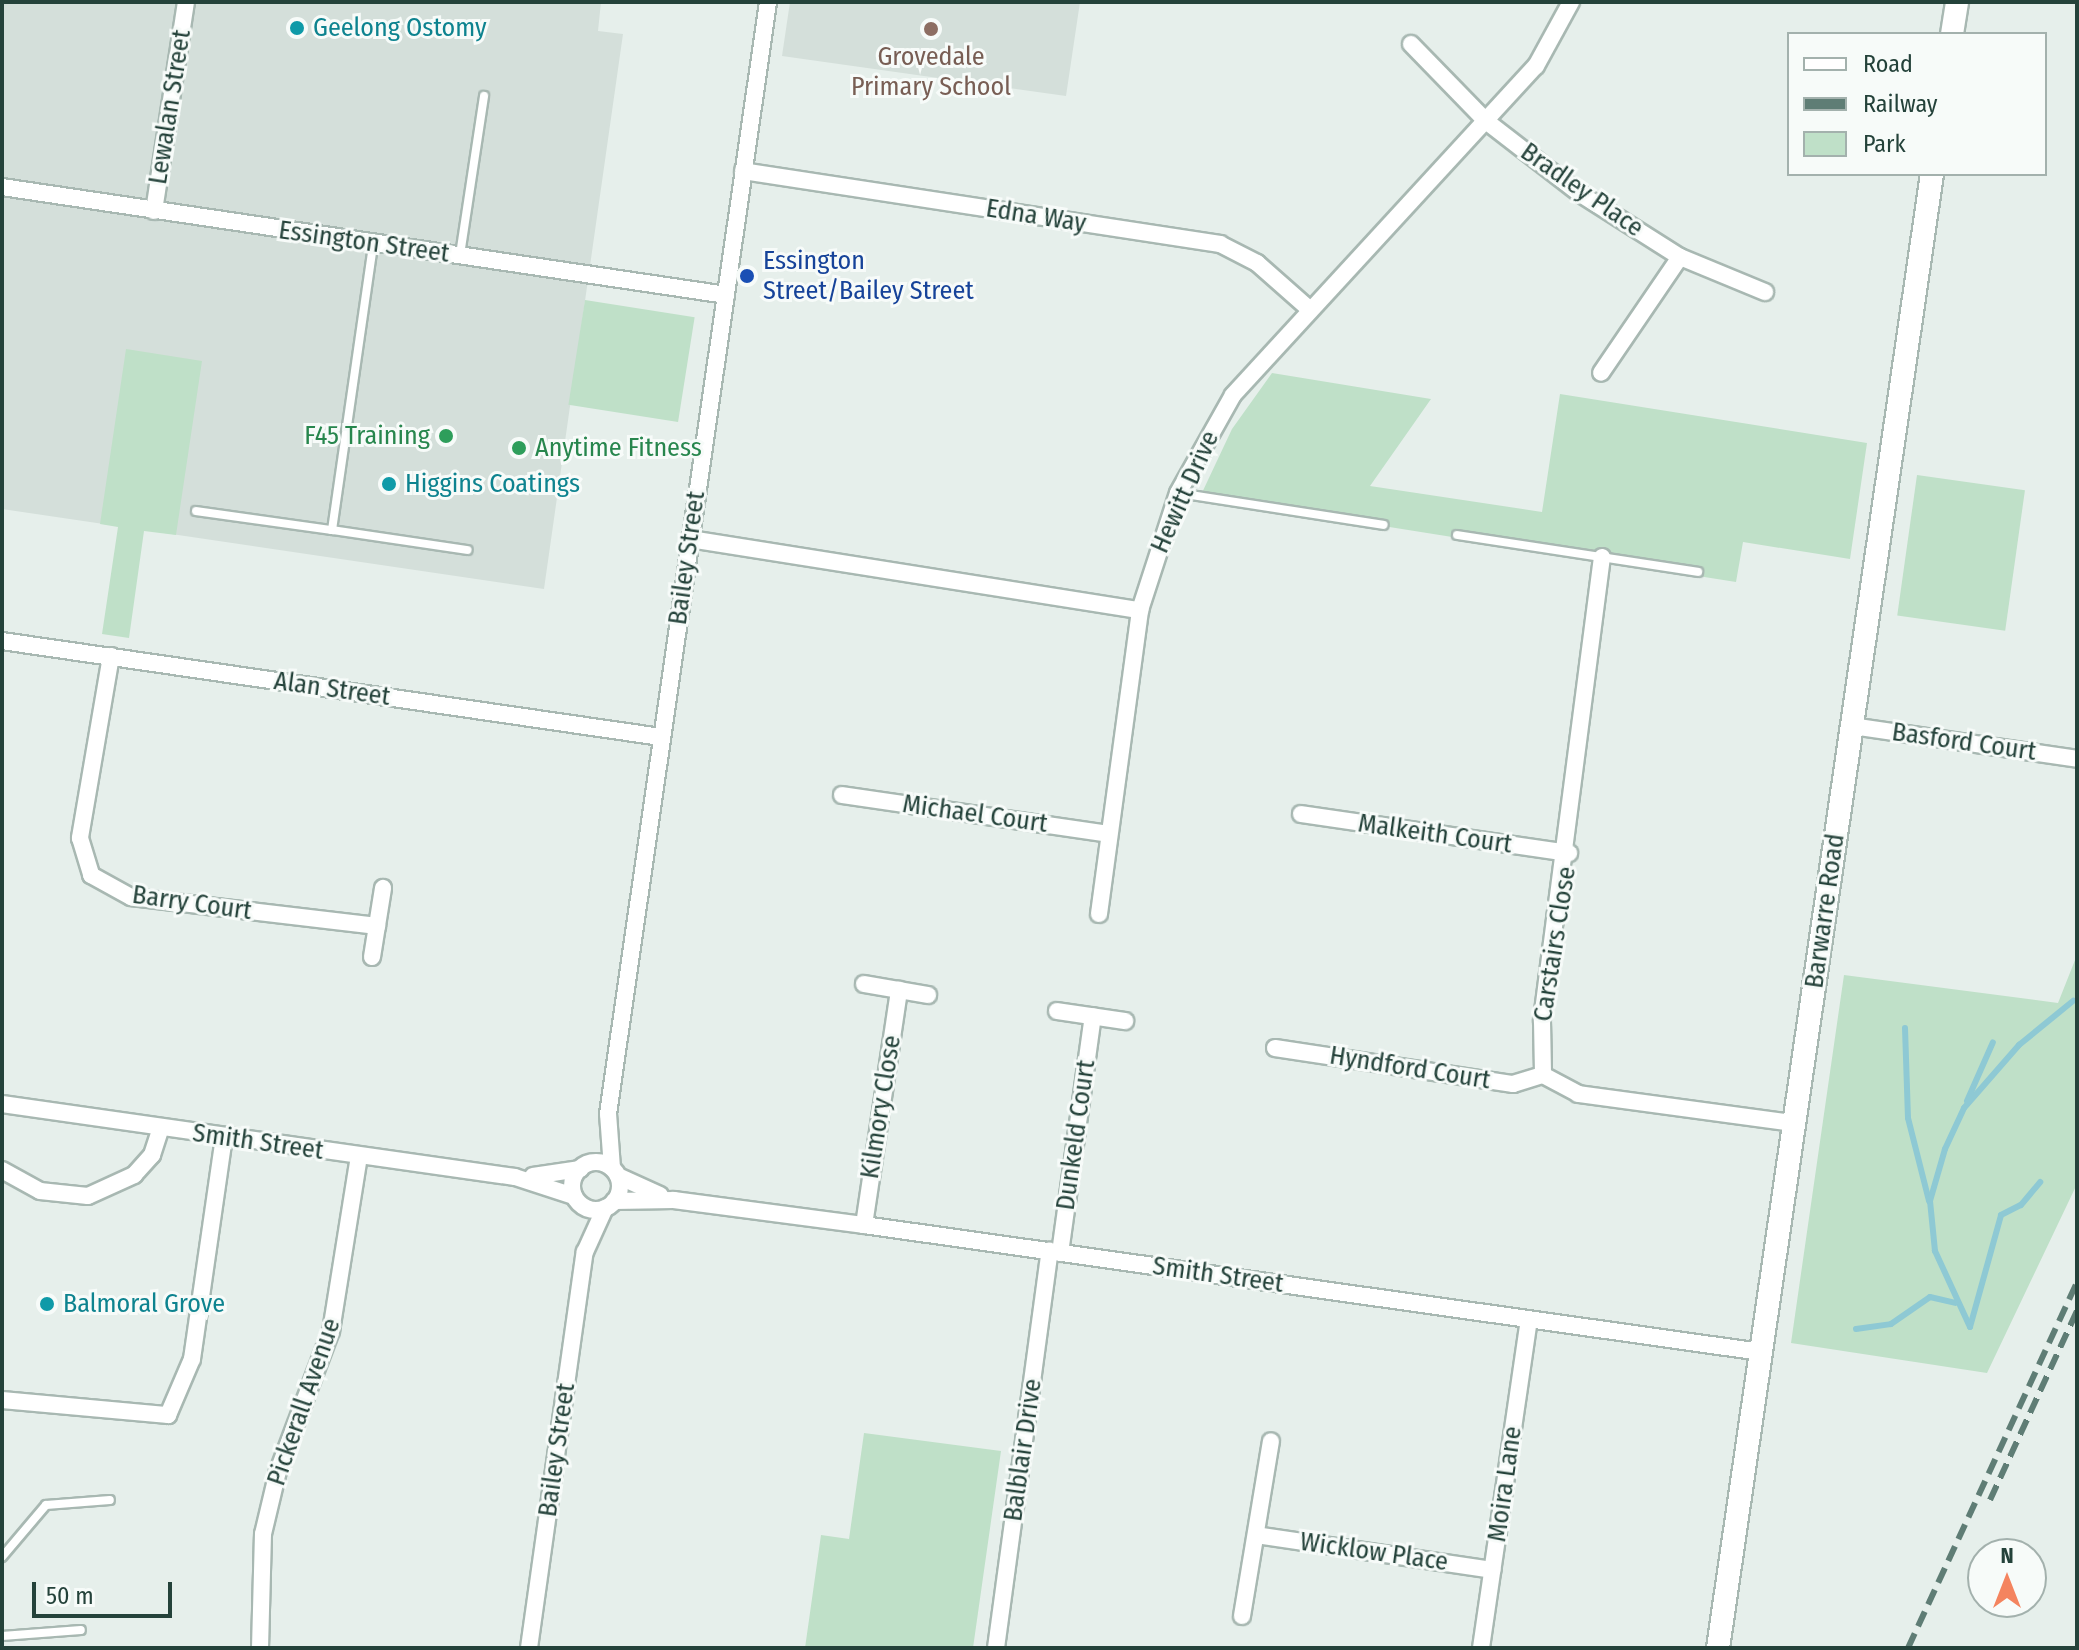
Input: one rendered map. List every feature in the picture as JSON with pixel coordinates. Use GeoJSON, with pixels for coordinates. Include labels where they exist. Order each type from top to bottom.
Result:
{"type":"FeatureCollection","features":[{"type":"Feature","properties":{"kind":"street","name":"Lewalan Street"},"geometry":{"type":"LineString","coordinates":[[154,211],[186,2]]}},
{"type":"Feature","properties":{"kind":"street","name":"Bailey Street"},"geometry":{"type":"LineString","coordinates":[[585,1252],[610,1205],[615,1172],[608,1114],[768,2]]}},
{"type":"Feature","properties":{"kind":"street","name":"Hewitt Drive"},"geometry":{"type":"LineString","coordinates":[[1140,610],[1178,493],[1233,395],[1308,308],[1536,66],[1571,2]]}},
{"type":"Feature","properties":{"kind":"street"},"geometry":{"type":"LineString","coordinates":[[1952,32],[1957,2]]}},
{"type":"Feature","properties":{"kind":"street","name":"Bradley Place"},"geometry":{"type":"LineString","coordinates":[[1411,44],[1486,121],[1579,193],[1680,257],[1765,292]]}},
{"type":"Feature","properties":{"kind":"street","name":"Edna Way"},"geometry":{"type":"LineString","coordinates":[[743,171],[1220,244],[1257,263],[1308,308]]}},
{"type":"Feature","properties":{"kind":"street","name":"Barwarre Road"},"geometry":{"type":"LineString","coordinates":[[1718,1648],[1932,176]]}},
{"type":"Feature","properties":{"kind":"street","name":"Essington Street"},"geometry":{"type":"LineString","coordinates":[[2,187],[726,295]]}},
{"type":"Feature","properties":{"kind":"street"},"geometry":{"type":"LineString","coordinates":[[1601,373],[1680,257]]}},
{"type":"Feature","properties":{"kind":"street"},"geometry":{"type":"LineString","coordinates":[[690,539],[1140,610],[1099,914]]}},
{"type":"Feature","properties":{"kind":"street","name":"Carstairs Close"},"geometry":{"type":"LineString","coordinates":[[1543,1075],[1542,1021],[1569,853],[1602,557]]}},
{"type":"Feature","properties":{"kind":"street","name":"Alan Street"},"geometry":{"type":"LineString","coordinates":[[2,641],[661,737]]}},
{"type":"Feature","properties":{"kind":"street","name":"Barry Court"},"geometry":{"type":"LineString","coordinates":[[111,656],[80,838],[91,875],[155,902],[377,926]]}},
{"type":"Feature","properties":{"kind":"street","name":"Basford Court"},"geometry":{"type":"LineString","coordinates":[[1852,726],[2077,759]]}},
{"type":"Feature","properties":{"kind":"street","name":"Michael Court"},"geometry":{"type":"LineString","coordinates":[[842,795],[1109,834]]}},
{"type":"Feature","properties":{"kind":"street","name":"Malkeith Court"},"geometry":{"type":"LineString","coordinates":[[1301,814],[1569,853]]}},
{"type":"Feature","properties":{"kind":"street"},"geometry":{"type":"LineString","coordinates":[[372,957],[383,888]]}},
{"type":"Feature","properties":{"kind":"street"},"geometry":{"type":"LineString","coordinates":[[864,984],[928,995]]}},
{"type":"Feature","properties":{"kind":"street","name":"Kilmory Close"},"geometry":{"type":"LineString","coordinates":[[864,1225],[899,990]]}},
{"type":"Feature","properties":{"kind":"street"},"geometry":{"type":"LineString","coordinates":[[1057,1011],[1125,1021]]}},
{"type":"Feature","properties":{"kind":"street","name":"Dunkeld Court"},"geometry":{"type":"LineString","coordinates":[[1055,1252],[1093,1016]]}},
{"type":"Feature","properties":{"kind":"street","name":"Hyndford Court"},"geometry":{"type":"LineString","coordinates":[[1275,1048],[1513,1084],[1543,1075]]}},
{"type":"Feature","properties":{"kind":"street"},"geometry":{"type":"LineString","coordinates":[[1543,1075],[1578,1094],[1793,1123]]}},
{"type":"Feature","properties":{"kind":"street","name":"Smith Street"},"geometry":{"type":"LineString","coordinates":[[2,1104],[515,1177],[577,1200]]}},
{"type":"Feature","properties":{"kind":"street","name":"Bailey Street"},"geometry":{"type":"LineString","coordinates":[[529,1648],[585,1252],[577,1200],[584,1166],[608,1114]]}},
{"type":"Feature","properties":{"kind":"street"},"geometry":{"type":"LineString","coordinates":[[2,1170],[40,1191],[88,1196],[134,1175],[152,1155],[161,1128]]}},
{"type":"Feature","properties":{"kind":"street"},"geometry":{"type":"LineString","coordinates":[[2,1400],[168,1415],[192,1359],[224,1137]]}},
{"type":"Feature","properties":{"kind":"street","name":"Pickerall Avenue"},"geometry":{"type":"LineString","coordinates":[[260,1648],[263,1534],[278,1471],[331,1331],[359,1157]]}},
{"type":"Feature","properties":{"kind":"street"},"geometry":{"type":"LineString","coordinates":[[584,1166],[615,1172]]}},
{"type":"Feature","properties":{"kind":"street","name":"Smith Street"},"geometry":{"type":"LineString","coordinates":[[515,1177],[584,1166]]}},
{"type":"Feature","properties":{"kind":"street","name":"Smith Street"},"geometry":{"type":"LineString","coordinates":[[615,1172],[674,1200]]}},
{"type":"Feature","properties":{"kind":"street"},"geometry":{"type":"LineString","coordinates":[[577,1200],[610,1205]]}},
{"type":"Feature","properties":{"kind":"street","name":"Smith Street"},"geometry":{"type":"LineString","coordinates":[[610,1205],[674,1200],[1761,1352]]}},
{"type":"Feature","properties":{"kind":"street","name":"Balblair Drive"},"geometry":{"type":"LineString","coordinates":[[996,1648],[1055,1252]]}},
{"type":"Feature","properties":{"kind":"street","name":"Moira Lane"},"geometry":{"type":"LineString","coordinates":[[1481,1648],[1529,1319]]}},
{"type":"Feature","properties":{"kind":"street"},"geometry":{"type":"LineString","coordinates":[[1242,1616],[1271,1441]]}},
{"type":"Feature","properties":{"kind":"street","name":"Wicklow Place"},"geometry":{"type":"LineString","coordinates":[[1256,1535],[1492,1570]]}},
{"type":"Feature","properties":{"kind":"lane"},"geometry":{"type":"LineString","coordinates":[[460,256],[484,96]]}},
{"type":"Feature","properties":{"kind":"lane"},"geometry":{"type":"LineString","coordinates":[[332,530],[373,244]]}},
{"type":"Feature","properties":{"kind":"lane"},"geometry":{"type":"LineString","coordinates":[[1178,493],[1384,525]]}},
{"type":"Feature","properties":{"kind":"lane"},"geometry":{"type":"LineString","coordinates":[[196,511],[468,550]]}},
{"type":"Feature","properties":{"kind":"lane"},"geometry":{"type":"LineString","coordinates":[[1457,535],[1698,572]]}},
{"type":"Feature","properties":{"kind":"lane"},"geometry":{"type":"LineString","coordinates":[[2,1557],[46,1505],[110,1500]]}},
{"type":"Feature","properties":{"kind":"lane"},"geometry":{"type":"LineString","coordinates":[[2,1636],[81,1630]]}},
{"type":"Feature","properties":{"kind":"shaded area"},"geometry":{"type":"Polygon","coordinates":[[[2,2],[601,2],[598,31],[623,34],[544,589],[2,509],[2,2]]]}},
{"type":"Feature","properties":{"kind":"shaded area","name":"Grovedale Primary School"},"geometry":{"type":"Polygon","coordinates":[[[790,2],[1080,2],[1066,96],[782,56],[790,2]]]}},
{"type":"Feature","properties":{"kind":"green space"},"geometry":{"type":"Polygon","coordinates":[[[585,300],[695,317],[678,422],[568,405],[585,300]]]}},
{"type":"Feature","properties":{"kind":"green space"},"geometry":{"type":"Polygon","coordinates":[[[126,349],[202,361],[176,535],[144,531],[129,638],[102,634],[118,527],[100,524],[126,349]]]}},
{"type":"Feature","properties":{"kind":"green space"},"geometry":{"type":"Polygon","coordinates":[[[1272,373],[1431,399],[1370,486],[1542,512],[1560,394],[1867,443],[1850,559],[1743,542],[1736,582],[1200,497],[1232,429],[1272,373]]]}},
{"type":"Feature","properties":{"kind":"green space"},"geometry":{"type":"Polygon","coordinates":[[[1917,475],[2025,490],[2005,631],[1897,616],[1917,475]]]}},
{"type":"Feature","properties":{"kind":"green space"},"geometry":{"type":"Polygon","coordinates":[[[2077,955],[2077,1184],[1987,1373],[1791,1343],[1844,975],[2058,1003],[2077,955]]]}},
{"type":"Feature","properties":{"kind":"green space"},"geometry":{"type":"Polygon","coordinates":[[[864,1433],[1001,1451],[973,1648],[805,1648],[821,1535],[849,1539],[864,1433]]]}},
{"type":"Feature","properties":{"kind":"waterway"},"geometry":{"type":"LineString","coordinates":[[1970,1327],[1935,1251],[1930,1201],[1945,1149],[1964,1108],[2019,1045],[2073,1001]]}},
{"type":"Feature","properties":{"kind":"waterway"},"geometry":{"type":"LineString","coordinates":[[1905,1028],[1908,1118],[1929,1201]]}},
{"type":"Feature","properties":{"kind":"waterway"},"geometry":{"type":"LineString","coordinates":[[1967,1101],[1993,1042]]}},
{"type":"Feature","properties":{"kind":"waterway"},"geometry":{"type":"LineString","coordinates":[[1970,1327],[2001,1215],[2021,1205],[2040,1182]]}},
{"type":"Feature","properties":{"kind":"waterway"},"geometry":{"type":"LineString","coordinates":[[1856,1329],[1891,1324],[1930,1297],[1955,1303]]}},
{"type":"Feature","properties":{"kind":"railway"},"geometry":{"type":"LineString","coordinates":[[1908,1648],[2077,1282]]}},
{"type":"Feature","properties":{"kind":"railway"},"geometry":{"type":"LineString","coordinates":[[1990,1500],[2077,1311]]}},
{"type":"Feature","properties":{"kind":"place","name":"Geelong Ostomy"},"geometry":{"type":"Point","coordinates":[297,28]}},
{"type":"Feature","properties":{"kind":"place","name":"Grovedale Primary School"},"geometry":{"type":"Point","coordinates":[931,29]}},
{"type":"Feature","properties":{"kind":"place","name":"Essington Street/Bailey Street"},"geometry":{"type":"Point","coordinates":[747,276]}},
{"type":"Feature","properties":{"kind":"place","name":"F45 Training"},"geometry":{"type":"Point","coordinates":[446,436]}},
{"type":"Feature","properties":{"kind":"place","name":"Anytime Fitness"},"geometry":{"type":"Point","coordinates":[519,448]}},
{"type":"Feature","properties":{"kind":"place","name":"Higgins Coatings"},"geometry":{"type":"Point","coordinates":[389,484]}},
{"type":"Feature","properties":{"kind":"place","name":"Balmoral Grove"},"geometry":{"type":"Point","coordinates":[47,1304]}}]}
